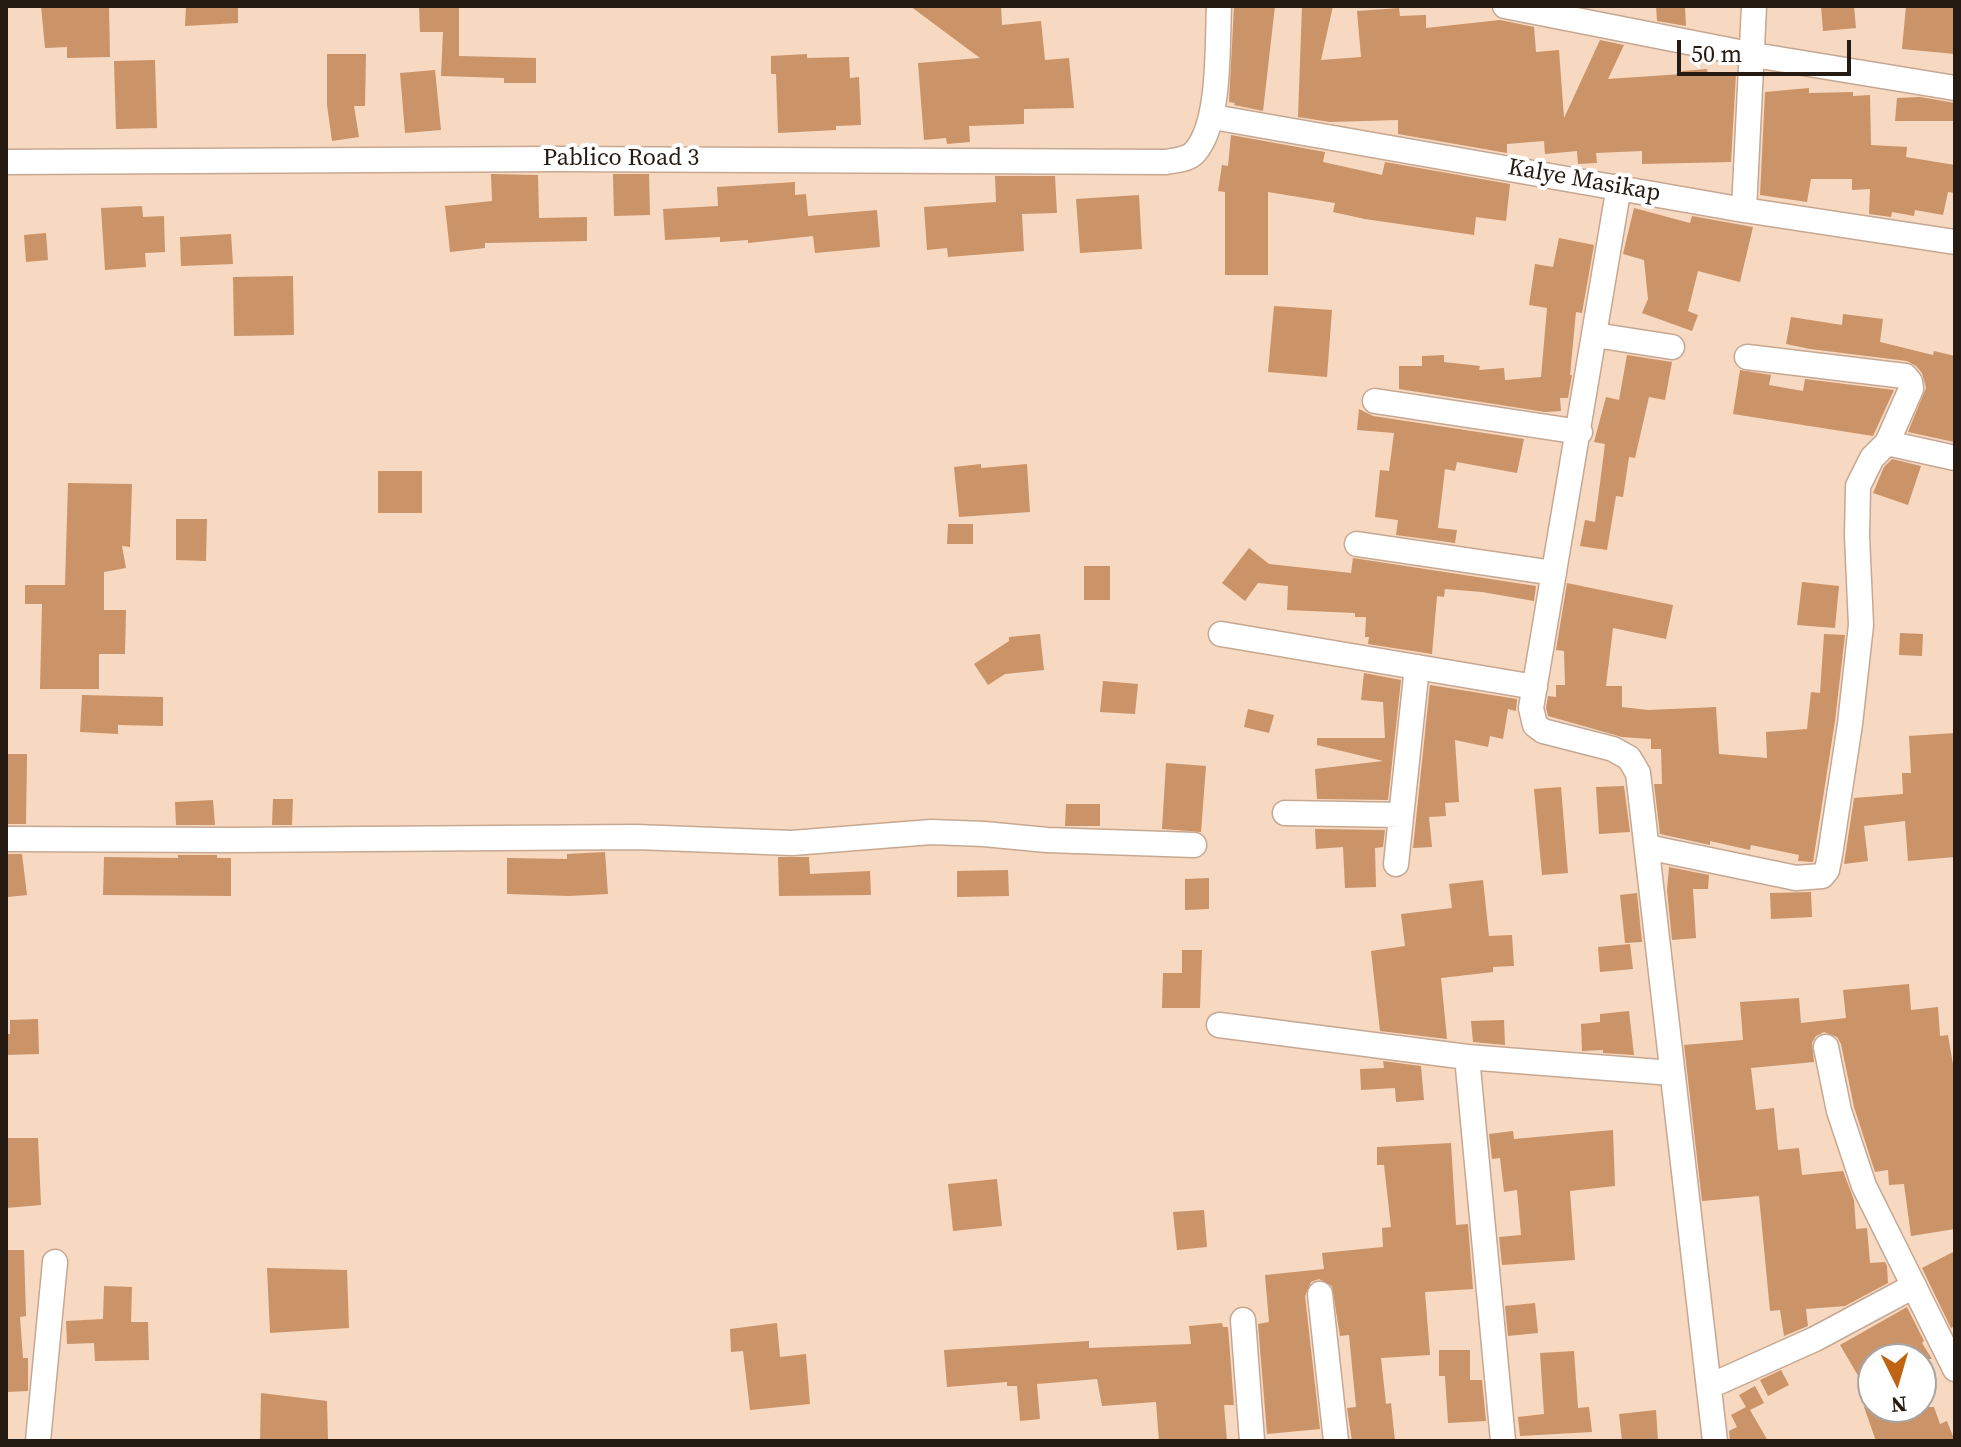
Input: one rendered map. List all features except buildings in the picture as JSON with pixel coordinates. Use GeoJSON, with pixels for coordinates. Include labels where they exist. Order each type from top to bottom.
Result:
{"type":"FeatureCollection","features":[{"type":"Feature","properties":{"kind":"street"},"geometry":{"type":"LineString","coordinates":[[1213,117],[1219,6]]}},
{"type":"Feature","properties":{"kind":"street"},"geometry":{"type":"LineString","coordinates":[[1505,6],[1754,55],[1955,88]]}},
{"type":"Feature","properties":{"kind":"street"},"geometry":{"type":"LineString","coordinates":[[1744,210],[1754,6]]}},
{"type":"Feature","properties":{"kind":"street","name":"Pablico Road 3"},"geometry":{"type":"LineString","coordinates":[[6,162],[541,159],[1166,162],[1183,159],[1195,151],[1213,117]]}},
{"type":"Feature","properties":{"kind":"street","name":"Kalye Masikap"},"geometry":{"type":"LineString","coordinates":[[1213,117],[1744,210],[1955,242]]}},
{"type":"Feature","properties":{"kind":"street"},"geometry":{"type":"LineString","coordinates":[[1619,186],[1532,718],[1543,731],[1613,749],[1629,758],[1638,773],[1715,1441]]}},
{"type":"Feature","properties":{"kind":"street"},"geometry":{"type":"LineString","coordinates":[[1595,335],[1672,347]]}},
{"type":"Feature","properties":{"kind":"street"},"geometry":{"type":"LineString","coordinates":[[1647,847],[1796,878],[1822,876],[1827,870],[1850,724],[1861,625],[1858,486],[1872,458],[1887,443],[1911,389],[1910,382],[1905,376],[1747,357]]}},
{"type":"Feature","properties":{"kind":"street"},"geometry":{"type":"LineString","coordinates":[[1375,401],[1580,432]]}},
{"type":"Feature","properties":{"kind":"street"},"geometry":{"type":"LineString","coordinates":[[1887,443],[1955,458]]}},
{"type":"Feature","properties":{"kind":"street"},"geometry":{"type":"LineString","coordinates":[[1357,544],[1554,573]]}},
{"type":"Feature","properties":{"kind":"street"},"geometry":{"type":"LineString","coordinates":[[1221,634],[1535,687]]}},
{"type":"Feature","properties":{"kind":"street"},"geometry":{"type":"LineString","coordinates":[[1396,864],[1417,667]]}},
{"type":"Feature","properties":{"kind":"street"},"geometry":{"type":"LineString","coordinates":[[1285,813],[1400,815]]}},
{"type":"Feature","properties":{"kind":"street"},"geometry":{"type":"LineString","coordinates":[[6,839],[636,837],[792,843],[931,832],[1194,845]]}},
{"type":"Feature","properties":{"kind":"street"},"geometry":{"type":"LineString","coordinates":[[1219,1025],[1467,1057],[1672,1073]]}},
{"type":"Feature","properties":{"kind":"street"},"geometry":{"type":"LineString","coordinates":[[1826,1047],[1839,1111],[1864,1186],[1955,1369]]}},
{"type":"Feature","properties":{"kind":"street"},"geometry":{"type":"LineString","coordinates":[[1467,1057],[1503,1441]]}},
{"type":"Feature","properties":{"kind":"street"},"geometry":{"type":"LineString","coordinates":[[38,1441],[55,1262]]}},
{"type":"Feature","properties":{"kind":"street"},"geometry":{"type":"LineString","coordinates":[[1710,1386],[1815,1339],[1914,1286]]}},
{"type":"Feature","properties":{"kind":"street"},"geometry":{"type":"LineString","coordinates":[[1320,1294],[1336,1441]]}},
{"type":"Feature","properties":{"kind":"street"},"geometry":{"type":"LineString","coordinates":[[1243,1320],[1252,1441]]}}]}
